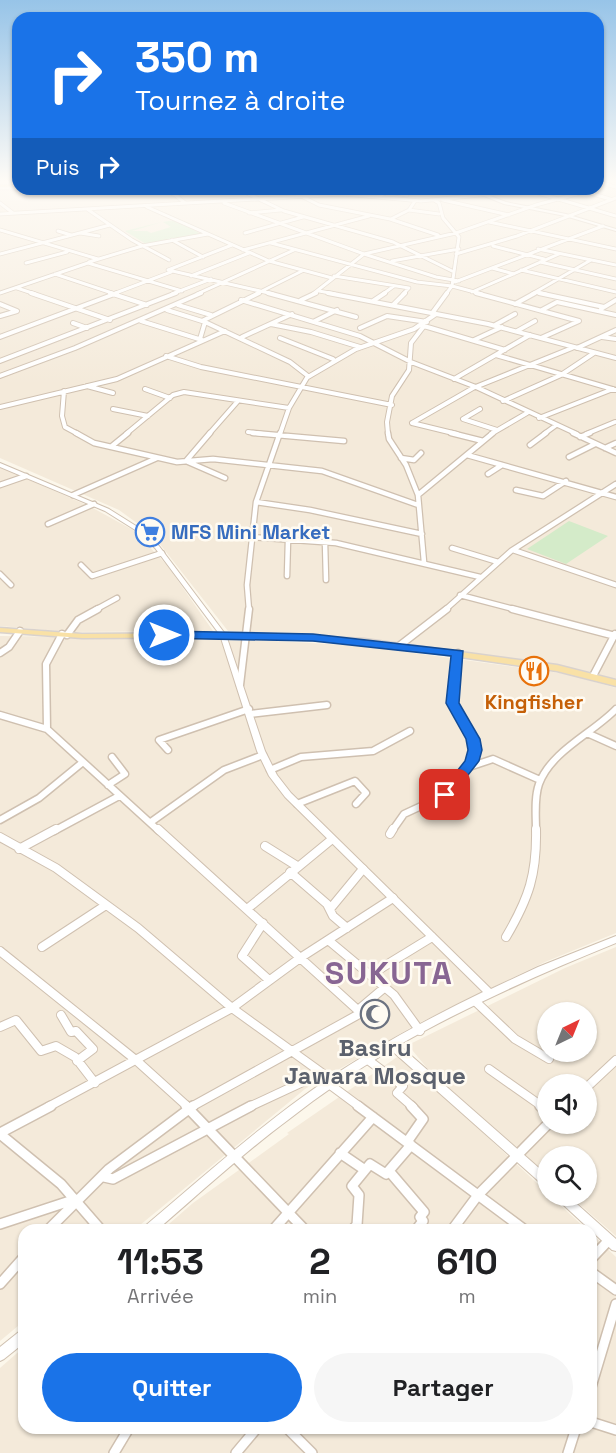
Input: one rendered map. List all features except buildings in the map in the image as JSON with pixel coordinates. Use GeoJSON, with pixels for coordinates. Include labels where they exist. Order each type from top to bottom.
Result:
{"type":"FeatureCollection","features":[{"type":"Feature","properties":{"kind":"main road"},"geometry":{"type":"LineString","coordinates":[[0,630],[65,634],[247,635],[336,639],[458,653],[593,676],[616,683]]}},
{"type":"Feature","properties":{"kind":"street"},"geometry":{"type":"LineString","coordinates":[[0,254],[16,250]]}},
{"type":"Feature","properties":{"kind":"street"},"geometry":{"type":"LineString","coordinates":[[64,250],[99,259]]}},
{"type":"Feature","properties":{"kind":"street"},"geometry":{"type":"LineString","coordinates":[[0,293],[129,250]]}},
{"type":"Feature","properties":{"kind":"street"},"geometry":{"type":"LineString","coordinates":[[149,250],[169,260]]}},
{"type":"Feature","properties":{"kind":"street"},"geometry":{"type":"LineString","coordinates":[[189,250],[202,257]]}},
{"type":"Feature","properties":{"kind":"street"},"geometry":{"type":"LineString","coordinates":[[220,250],[168,270],[225,281],[356,316]]}},
{"type":"Feature","properties":{"kind":"street"},"geometry":{"type":"LineString","coordinates":[[243,250],[302,271],[409,288],[393,304]]}},
{"type":"Feature","properties":{"kind":"street"},"geometry":{"type":"LineString","coordinates":[[0,376],[61,355],[167,310],[295,250],[426,284],[459,281],[535,250]]}},
{"type":"Feature","properties":{"kind":"street"},"geometry":{"type":"LineString","coordinates":[[352,250],[452,283],[471,292],[579,321],[541,338]]}},
{"type":"Feature","properties":{"kind":"street"},"geometry":{"type":"LineString","coordinates":[[301,300],[319,291],[348,264],[364,254],[379,250]]}},
{"type":"Feature","properties":{"kind":"street"},"geometry":{"type":"LineString","coordinates":[[412,250],[452,271]]}},
{"type":"Feature","properties":{"kind":"street"},"geometry":{"type":"LineString","coordinates":[[390,262],[421,254],[453,250]]}},
{"type":"Feature","properties":{"kind":"street"},"geometry":{"type":"LineString","coordinates":[[424,562],[418,495],[401,458],[389,439],[387,422],[392,396],[405,378],[411,362],[411,343],[435,314],[433,312],[452,283],[452,271],[459,250]]}},
{"type":"Feature","properties":{"kind":"street"},"geometry":{"type":"LineString","coordinates":[[456,254],[475,250]]}},
{"type":"Feature","properties":{"kind":"street"},"geometry":{"type":"LineString","coordinates":[[509,250],[546,259]]}},
{"type":"Feature","properties":{"kind":"street"},"geometry":{"type":"LineString","coordinates":[[541,250],[616,265]]}},
{"type":"Feature","properties":{"kind":"street"},"geometry":{"type":"LineString","coordinates":[[26,263],[68,251]]}},
{"type":"Feature","properties":{"kind":"street"},"geometry":{"type":"LineString","coordinates":[[191,276],[249,253]]}},
{"type":"Feature","properties":{"kind":"street"},"geometry":{"type":"LineString","coordinates":[[471,292],[559,254]]}},
{"type":"Feature","properties":{"kind":"street"},"geometry":{"type":"LineString","coordinates":[[515,304],[556,278],[591,260]]}},
{"type":"Feature","properties":{"kind":"street"},"geometry":{"type":"LineString","coordinates":[[609,264],[616,260]]}},
{"type":"Feature","properties":{"kind":"street"},"geometry":{"type":"LineString","coordinates":[[539,262],[616,279]]}},
{"type":"Feature","properties":{"kind":"street"},"geometry":{"type":"LineString","coordinates":[[88,263],[182,291]]}},
{"type":"Feature","properties":{"kind":"street"},"geometry":{"type":"LineString","coordinates":[[492,268],[514,274]]}},
{"type":"Feature","properties":{"kind":"street"},"geometry":{"type":"LineString","coordinates":[[521,270],[616,292]]}},
{"type":"Feature","properties":{"kind":"street"},"geometry":{"type":"LineString","coordinates":[[203,321],[302,271]]}},
{"type":"Feature","properties":{"kind":"street"},"geometry":{"type":"LineString","coordinates":[[0,337],[172,272]]}},
{"type":"Feature","properties":{"kind":"street"},"geometry":{"type":"LineString","coordinates":[[55,274],[148,305]]}},
{"type":"Feature","properties":{"kind":"street"},"geometry":{"type":"LineString","coordinates":[[0,361],[212,279]]}},
{"type":"Feature","properties":{"kind":"street"},"geometry":{"type":"LineString","coordinates":[[373,301],[394,286]]}},
{"type":"Feature","properties":{"kind":"street"},"geometry":{"type":"LineString","coordinates":[[17,288],[110,320]]}},
{"type":"Feature","properties":{"kind":"street"},"geometry":{"type":"LineString","coordinates":[[588,293],[597,288]]}},
{"type":"Feature","properties":{"kind":"street"},"geometry":{"type":"LineString","coordinates":[[319,291],[502,327],[616,358]]}},
{"type":"Feature","properties":{"kind":"street"},"geometry":{"type":"LineString","coordinates":[[536,292],[604,307]]}},
{"type":"Feature","properties":{"kind":"street"},"geometry":{"type":"LineString","coordinates":[[241,300],[315,321],[372,342],[411,362],[476,387],[616,453]]}},
{"type":"Feature","properties":{"kind":"street"},"geometry":{"type":"LineString","coordinates":[[596,312],[616,300]]}},
{"type":"Feature","properties":{"kind":"street"},"geometry":{"type":"LineString","coordinates":[[542,310],[557,302],[616,315]]}},
{"type":"Feature","properties":{"kind":"street"},"geometry":{"type":"LineString","coordinates":[[0,304],[17,311],[0,316]]}},
{"type":"Feature","properties":{"kind":"street"},"geometry":{"type":"LineString","coordinates":[[177,305],[212,315]]}},
{"type":"Feature","properties":{"kind":"street"},"geometry":{"type":"LineString","coordinates":[[360,328],[407,307]]}},
{"type":"Feature","properties":{"kind":"street"},"geometry":{"type":"LineString","coordinates":[[167,310],[203,321],[242,337],[300,367],[308,373],[307,377]]}},
{"type":"Feature","properties":{"kind":"street"},"geometry":{"type":"LineString","coordinates":[[315,321],[337,310]]}},
{"type":"Feature","properties":{"kind":"street"},"geometry":{"type":"LineString","coordinates":[[242,337],[292,314]]}},
{"type":"Feature","properties":{"kind":"street"},"geometry":{"type":"LineString","coordinates":[[494,326],[515,314]]}},
{"type":"Feature","properties":{"kind":"street"},"geometry":{"type":"LineString","coordinates":[[387,316],[425,324],[506,350]]}},
{"type":"Feature","properties":{"kind":"street"},"geometry":{"type":"LineString","coordinates":[[141,321],[201,340]]}},
{"type":"Feature","properties":{"kind":"street"},"geometry":{"type":"LineString","coordinates":[[201,340],[203,321]]}},
{"type":"Feature","properties":{"kind":"street"},"geometry":{"type":"LineString","coordinates":[[517,331],[535,321]]}},
{"type":"Feature","properties":{"kind":"street"},"geometry":{"type":"LineString","coordinates":[[73,323],[87,328]]}},
{"type":"Feature","properties":{"kind":"street"},"geometry":{"type":"LineString","coordinates":[[270,324],[311,332],[360,347]]}},
{"type":"Feature","properties":{"kind":"street"},"geometry":{"type":"LineString","coordinates":[[240,685],[250,617],[247,585],[250,537],[256,502],[289,408],[307,377],[333,359],[372,342],[425,324]]}},
{"type":"Feature","properties":{"kind":"street"},"geometry":{"type":"LineString","coordinates":[[473,341],[502,327]]}},
{"type":"Feature","properties":{"kind":"street"},"geometry":{"type":"LineString","coordinates":[[0,407],[124,376],[226,330]]}},
{"type":"Feature","properties":{"kind":"street"},"geometry":{"type":"LineString","coordinates":[[483,441],[412,422],[476,387],[616,330]]}},
{"type":"Feature","properties":{"kind":"street"},"geometry":{"type":"LineString","coordinates":[[454,379],[530,335]]}},
{"type":"Feature","properties":{"kind":"street"},"geometry":{"type":"LineString","coordinates":[[601,337],[616,339]]}},
{"type":"Feature","properties":{"kind":"street"},"geometry":{"type":"LineString","coordinates":[[280,338],[333,359]]}},
{"type":"Feature","properties":{"kind":"street"},"geometry":{"type":"LineString","coordinates":[[503,401],[561,375],[594,353]]}},
{"type":"Feature","properties":{"kind":"street"},"geometry":{"type":"LineString","coordinates":[[496,355],[561,375],[615,388]]}},
{"type":"Feature","properties":{"kind":"street"},"geometry":{"type":"LineString","coordinates":[[166,356],[201,366],[392,405]]}},
{"type":"Feature","properties":{"kind":"street"},"geometry":{"type":"LineString","coordinates":[[85,386],[113,393]]}},
{"type":"Feature","properties":{"kind":"street"},"geometry":{"type":"LineString","coordinates":[[539,418],[615,388]]}},
{"type":"Feature","properties":{"kind":"street"},"geometry":{"type":"LineString","coordinates":[[145,389],[170,398]]}},
{"type":"Feature","properties":{"kind":"street"},"geometry":{"type":"LineString","coordinates":[[64,391],[62,416],[65,427],[94,443],[186,461],[213,459],[322,471],[418,505]]}},
{"type":"Feature","properties":{"kind":"street"},"geometry":{"type":"LineString","coordinates":[[112,446],[170,398],[184,392],[289,408]]}},
{"type":"Feature","properties":{"kind":"street"},"geometry":{"type":"LineString","coordinates":[[186,461],[238,401]]}},
{"type":"Feature","properties":{"kind":"street"},"geometry":{"type":"LineString","coordinates":[[113,409],[148,416]]}},
{"type":"Feature","properties":{"kind":"street"},"geometry":{"type":"LineString","coordinates":[[480,409],[463,419],[497,430]]}},
{"type":"Feature","properties":{"kind":"street"},"geometry":{"type":"LineString","coordinates":[[418,495],[497,430],[527,413]]}},
{"type":"Feature","properties":{"kind":"street"},"geometry":{"type":"LineString","coordinates":[[580,437],[615,422]]}},
{"type":"Feature","properties":{"kind":"street"},"geometry":{"type":"LineString","coordinates":[[530,445],[555,426]]}},
{"type":"Feature","properties":{"kind":"street"},"geometry":{"type":"LineString","coordinates":[[248,432],[278,438],[301,436],[344,441]]}},
{"type":"Feature","properties":{"kind":"street"},"geometry":{"type":"LineString","coordinates":[[605,448],[616,443]]}},
{"type":"Feature","properties":{"kind":"street"},"geometry":{"type":"LineString","coordinates":[[569,457],[596,444]]}},
{"type":"Feature","properties":{"kind":"street"},"geometry":{"type":"LineString","coordinates":[[401,458],[414,460],[421,453]]}},
{"type":"Feature","properties":{"kind":"street"},"geometry":{"type":"LineString","coordinates":[[467,454],[616,497]]}},
{"type":"Feature","properties":{"kind":"street"},"geometry":{"type":"LineString","coordinates":[[73,495],[158,457]]}},
{"type":"Feature","properties":{"kind":"street"},"geometry":{"type":"LineString","coordinates":[[186,461],[225,478]]}},
{"type":"Feature","properties":{"kind":"street"},"geometry":{"type":"LineString","coordinates":[[0,465],[94,504],[142,532],[162,553],[223,635],[270,770],[297,804],[331,840],[489,993]]}},
{"type":"Feature","properties":{"kind":"street"},"geometry":{"type":"LineString","coordinates":[[488,474],[502,465]]}},
{"type":"Feature","properties":{"kind":"street"},"geometry":{"type":"LineString","coordinates":[[0,485],[26,476]]}},
{"type":"Feature","properties":{"kind":"street"},"geometry":{"type":"LineString","coordinates":[[516,490],[543,496],[566,481]]}},
{"type":"Feature","properties":{"kind":"street"},"geometry":{"type":"LineString","coordinates":[[399,646],[435,619],[513,550],[616,484]]}},
{"type":"Feature","properties":{"kind":"street"},"geometry":{"type":"LineString","coordinates":[[256,502],[310,510],[422,534]]}},
{"type":"Feature","properties":{"kind":"street"},"geometry":{"type":"LineString","coordinates":[[48,524],[94,504]]}},
{"type":"Feature","properties":{"kind":"street"},"geometry":{"type":"LineString","coordinates":[[250,537],[325,542],[424,562],[480,577]]}},
{"type":"Feature","properties":{"kind":"street"},"geometry":{"type":"LineString","coordinates":[[287,576],[288,540]]}},
{"type":"Feature","properties":{"kind":"street"},"geometry":{"type":"LineString","coordinates":[[325,542],[326,580]]}},
{"type":"Feature","properties":{"kind":"street"},"geometry":{"type":"LineString","coordinates":[[452,548],[498,562]]}},
{"type":"Feature","properties":{"kind":"street"},"geometry":{"type":"LineString","coordinates":[[513,550],[616,585]]}},
{"type":"Feature","properties":{"kind":"street"},"geometry":{"type":"LineString","coordinates":[[81,565],[92,576],[162,553]]}},
{"type":"Feature","properties":{"kind":"street"},"geometry":{"type":"LineString","coordinates":[[0,574],[11,585]]}},
{"type":"Feature","properties":{"kind":"street"},"geometry":{"type":"LineString","coordinates":[[460,595],[615,634],[593,676]]}},
{"type":"Feature","properties":{"kind":"street"},"geometry":{"type":"LineString","coordinates":[[46,729],[46,664],[65,634],[78,620],[117,598]]}},
{"type":"Feature","properties":{"kind":"street"},"geometry":{"type":"LineString","coordinates":[[0,653],[9,647],[20,631]]}},
{"type":"Feature","properties":{"kind":"street"},"geometry":{"type":"LineString","coordinates":[[390,834],[404,814],[445,795],[466,768],[475,750],[473,739],[452,703],[458,653]]}},
{"type":"Feature","properties":{"kind":"street"},"geometry":{"type":"LineString","coordinates":[[168,750],[159,740],[249,711],[327,705]]}},
{"type":"Feature","properties":{"kind":"street"},"geometry":{"type":"LineString","coordinates":[[506,937],[515,922],[536,867],[536,815],[540,780],[561,753],[608,719],[616,709]]}},
{"type":"Feature","properties":{"kind":"street"},"geometry":{"type":"LineString","coordinates":[[0,715],[46,729],[361,1012],[189,1108],[109,1169],[104,1177],[76,1199],[53,1224]]}},
{"type":"Feature","properties":{"kind":"street"},"geometry":{"type":"LineString","coordinates":[[608,719],[616,722]]}},
{"type":"Feature","properties":{"kind":"street"},"geometry":{"type":"LineString","coordinates":[[270,770],[301,757],[373,751],[411,731]]}},
{"type":"Feature","properties":{"kind":"street"},"geometry":{"type":"LineString","coordinates":[[587,733],[616,746]]}},
{"type":"Feature","properties":{"kind":"street"},"geometry":{"type":"LineString","coordinates":[[151,822],[224,770],[263,755]]}},
{"type":"Feature","properties":{"kind":"street"},"geometry":{"type":"LineString","coordinates":[[108,785],[125,774],[112,757]]}},
{"type":"Feature","properties":{"kind":"street"},"geometry":{"type":"LineString","coordinates":[[466,768],[493,759],[540,780]]}},
{"type":"Feature","properties":{"kind":"street"},"geometry":{"type":"LineString","coordinates":[[0,820],[39,798],[83,762]]}},
{"type":"Feature","properties":{"kind":"street"},"geometry":{"type":"LineString","coordinates":[[297,804],[355,781],[366,793],[356,804]]}},
{"type":"Feature","properties":{"kind":"street"},"geometry":{"type":"LineString","coordinates":[[19,849],[119,796]]}},
{"type":"Feature","properties":{"kind":"street"},"geometry":{"type":"LineString","coordinates":[[0,837],[56,868],[106,904],[173,955],[232,1008],[322,1073],[329,1084],[517,1224]]}},
{"type":"Feature","properties":{"kind":"street"},"geometry":{"type":"LineString","coordinates":[[247,909],[331,840]]}},
{"type":"Feature","properties":{"kind":"street"},"geometry":{"type":"LineString","coordinates":[[265,846],[297,866]]}},
{"type":"Feature","properties":{"kind":"street"},"geometry":{"type":"LineString","coordinates":[[330,909],[363,869]]}},
{"type":"Feature","properties":{"kind":"street"},"geometry":{"type":"LineString","coordinates":[[290,872],[347,928]]}},
{"type":"Feature","properties":{"kind":"street"},"geometry":{"type":"LineString","coordinates":[[96,1224],[61,1184],[1,1130],[137,1061],[232,1008],[300,958],[393,898]]}},
{"type":"Feature","properties":{"kind":"street"},"geometry":{"type":"LineString","coordinates":[[42,947],[106,904]]}},
{"type":"Feature","properties":{"kind":"street"},"geometry":{"type":"LineString","coordinates":[[264,923],[242,956],[269,980]]}},
{"type":"Feature","properties":{"kind":"street"},"geometry":{"type":"LineString","coordinates":[[370,975],[432,937]]}},
{"type":"Feature","properties":{"kind":"street"},"geometry":{"type":"LineString","coordinates":[[155,1224],[329,1084],[392,1046],[489,993],[616,939]]}},
{"type":"Feature","properties":{"kind":"street"},"geometry":{"type":"LineString","coordinates":[[328,940],[394,995],[420,1031]]}},
{"type":"Feature","properties":{"kind":"street"},"geometry":{"type":"LineString","coordinates":[[0,951],[137,1061],[189,1108],[234,1159],[299,1224]]}},
{"type":"Feature","properties":{"kind":"street"},"geometry":{"type":"LineString","coordinates":[[357,1010],[384,988]]}},
{"type":"Feature","properties":{"kind":"street"},"geometry":{"type":"LineString","coordinates":[[475,1001],[515,1039],[537,1052]]}},
{"type":"Feature","properties":{"kind":"street"},"geometry":{"type":"LineString","coordinates":[[61,1015],[71,1032],[76,1030],[93,1049],[76,1061]]}},
{"type":"Feature","properties":{"kind":"street"},"geometry":{"type":"LineString","coordinates":[[0,1027],[16,1020],[40,1051],[56,1046],[75,1057],[95,1083]]}},
{"type":"Feature","properties":{"kind":"street"},"geometry":{"type":"LineString","coordinates":[[392,1046],[537,1173]]}},
{"type":"Feature","properties":{"kind":"street"},"geometry":{"type":"LineString","coordinates":[[357,1224],[359,1195],[352,1186],[370,1164],[386,1174],[409,1144],[423,1119],[420,1113],[397,1093],[403,1086],[368,1060]]}},
{"type":"Feature","properties":{"kind":"street"},"geometry":{"type":"LineString","coordinates":[[597,1078],[616,1060]]}},
{"type":"Feature","properties":{"kind":"street"},"geometry":{"type":"LineString","coordinates":[[489,1068],[537,1103]]}},
{"type":"Feature","properties":{"kind":"street"},"geometry":{"type":"LineString","coordinates":[[104,1177],[113,1179],[279,1091],[322,1073]]}},
{"type":"Feature","properties":{"kind":"street"},"geometry":{"type":"LineString","coordinates":[[278,1224],[373,1117]]}},
{"type":"Feature","properties":{"kind":"street"},"geometry":{"type":"LineString","coordinates":[[456,1224],[478,1195],[537,1134]]}},
{"type":"Feature","properties":{"kind":"street"},"geometry":{"type":"LineString","coordinates":[[340,1153],[365,1170]]}},
{"type":"Feature","properties":{"kind":"street"},"geometry":{"type":"LineString","coordinates":[[389,1171],[402,1182],[413,1201],[424,1212],[420,1217],[423,1221],[421,1224]]}},
{"type":"Feature","properties":{"kind":"street"},"geometry":{"type":"LineString","coordinates":[[0,1224],[76,1199]]}},
{"type":"Feature","properties":{"kind":"street"},"geometry":{"type":"LineString","coordinates":[[572,1206],[592,1224]]}},
{"type":"Feature","properties":{"kind":"street"},"geometry":{"type":"LineString","coordinates":[[597,1229],[613,1243],[597,1255]]}},
{"type":"Feature","properties":{"kind":"street"},"geometry":{"type":"LineString","coordinates":[[0,1284],[18,1264]]}},
{"type":"Feature","properties":{"kind":"street"},"geometry":{"type":"LineString","coordinates":[[597,1276],[616,1290]]}},
{"type":"Feature","properties":{"kind":"street"},"geometry":{"type":"LineString","coordinates":[[597,1367],[616,1304]]}},
{"type":"Feature","properties":{"kind":"street"},"geometry":{"type":"LineString","coordinates":[[0,1355],[18,1340]]}},
{"type":"Feature","properties":{"kind":"street"},"geometry":{"type":"LineString","coordinates":[[597,1424],[616,1430]]}},
{"type":"Feature","properties":{"kind":"street"},"geometry":{"type":"LineString","coordinates":[[114,1453],[125,1434]]}},
{"type":"Feature","properties":{"kind":"street"},"geometry":{"type":"LineString","coordinates":[[236,1453],[252,1434]]}},
{"type":"Feature","properties":{"kind":"street"},"geometry":{"type":"LineString","coordinates":[[293,1434],[312,1453]]}},
{"type":"Feature","properties":{"kind":"street"},"geometry":{"type":"LineString","coordinates":[[568,1453],[574,1434]]}},
{"type":"Feature","properties":{"kind":"shaded area"},"geometry":{"type":"Polygon","coordinates":[[[0,250],[616,250],[616,680],[562,666],[381,640],[228,631],[152,534],[119,510],[0,458],[0,250]]]}},
{"type":"Feature","properties":{"kind":"shaded area"},"geometry":{"type":"Polygon","coordinates":[[[0,467],[91,507],[133,530],[167,565],[213,631],[68,632],[0,626],[0,467]]]}},
{"type":"Feature","properties":{"kind":"shaded area"},"geometry":{"type":"Polygon","coordinates":[[[0,636],[241,639],[363,646],[567,674],[616,688],[616,933],[545,962],[417,1024],[305,1089],[141,1224],[18,1224],[18,1326],[0,1341],[0,636]]]}},
{"type":"Feature","properties":{"kind":"shaded area"},"geometry":{"type":"Polygon","coordinates":[[[616,947],[616,1236],[582,1206],[597,1206],[597,1146],[537,1146],[537,1167],[427,1068],[408,1045],[565,968],[616,947]]]}},
{"type":"Feature","properties":{"kind":"shaded area"},"geometry":{"type":"Polygon","coordinates":[[[400,1055],[537,1183],[537,1206],[561,1206],[581,1224],[169,1224],[193,1203],[289,1134],[287,1133],[400,1055]]]}},
{"type":"Feature","properties":{"kind":"shaded area"},"geometry":{"type":"Polygon","coordinates":[[[597,1239],[616,1257],[616,1453],[0,1453],[0,1368],[18,1352],[18,1434],[597,1434],[597,1239]]]}},
{"type":"Feature","properties":{"kind":"green space"},"geometry":{"type":"Polygon","coordinates":[[[569,521],[608,536],[566,564],[527,549],[569,521]]]}},
{"type":"Feature","properties":{"kind":"place","name":"MFS Mini Market"},"geometry":{"type":"Point","coordinates":[150,532]}},
{"type":"Feature","properties":{"kind":"place","name":"Kingfisher"},"geometry":{"type":"Point","coordinates":[534,671]}},
{"type":"Feature","properties":{"kind":"place","name":"Basiru Jawara Mosque"},"geometry":{"type":"Point","coordinates":[375,1014]}},
{"type":"Feature","properties":{"kind":"district","name":"SUKUTA"},"geometry":{"type":"Point","coordinates":[389,973]}},
{"type":"Feature","properties":{"kind":"route"},"geometry":{"type":"LineString","coordinates":[[164,635],[247,635],[364,641],[458,653],[452,703],[473,739],[475,750],[471,761],[445,795]]}}]}
